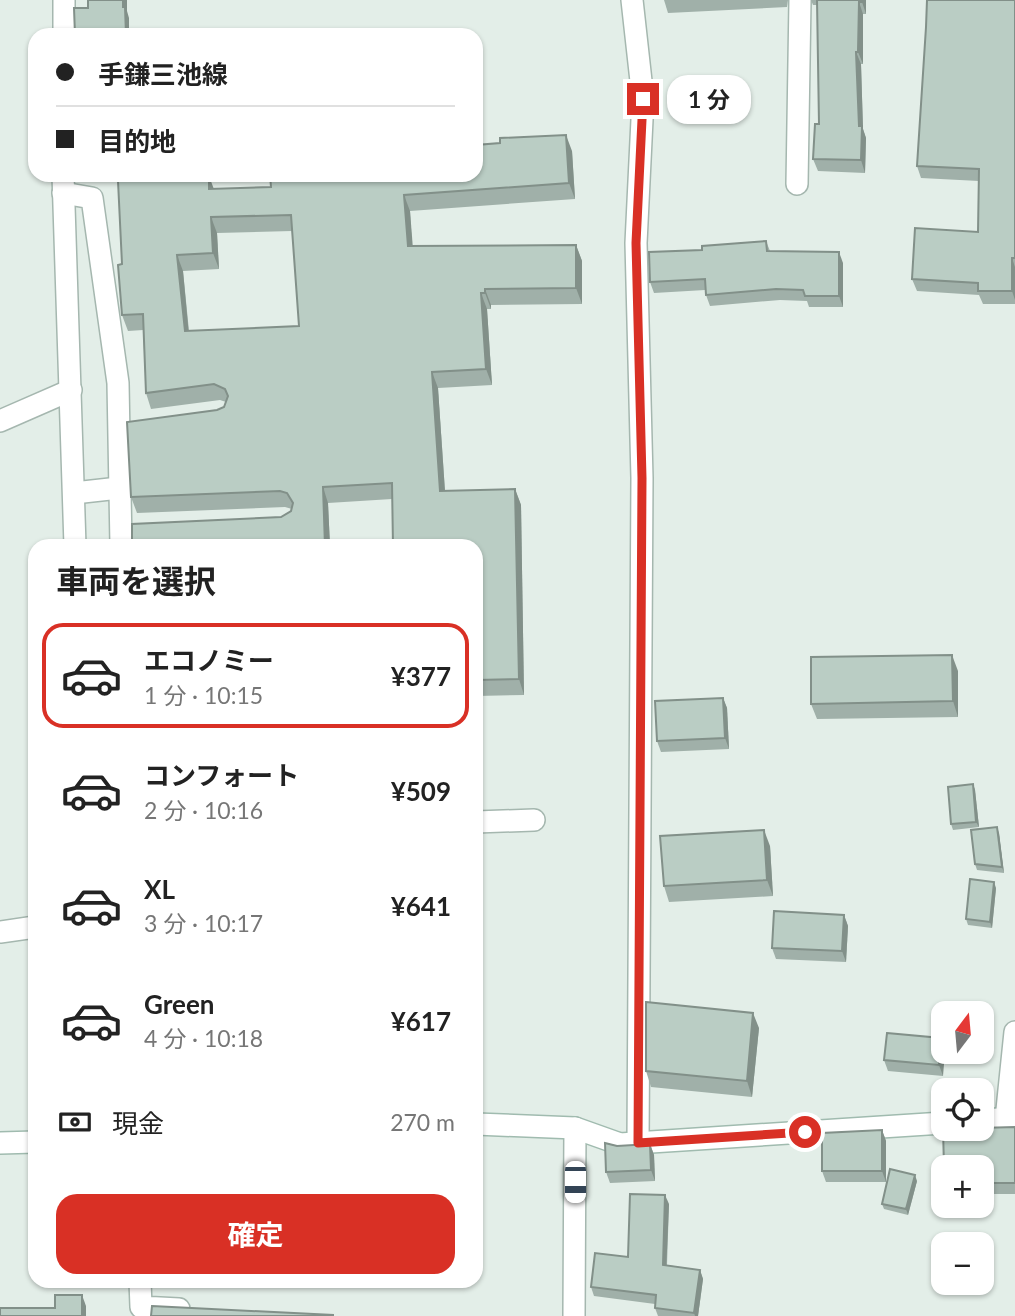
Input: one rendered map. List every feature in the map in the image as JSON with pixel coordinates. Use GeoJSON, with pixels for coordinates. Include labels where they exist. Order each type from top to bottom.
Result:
{"type":"FeatureCollection","features":[{"type":"Feature","properties":{"kind":"street"},"geometry":{"type":"LineString","coordinates":[[64,0],[64,28]]}},
{"type":"Feature","properties":{"kind":"street"},"geometry":{"type":"LineString","coordinates":[[632,0],[643,99],[636,243],[642,478],[638,1143]]}},
{"type":"Feature","properties":{"kind":"street"},"geometry":{"type":"LineString","coordinates":[[797,184],[800,0]]}},
{"type":"Feature","properties":{"kind":"street"},"geometry":{"type":"LineString","coordinates":[[75,539],[63,184],[92,198],[118,383],[120,536],[148,525]]}},
{"type":"Feature","properties":{"kind":"street"},"geometry":{"type":"LineString","coordinates":[[0,421],[71,390]]}},
{"type":"Feature","properties":{"kind":"street"},"geometry":{"type":"LineString","coordinates":[[118,426],[144,422]]}},
{"type":"Feature","properties":{"kind":"street"},"geometry":{"type":"LineString","coordinates":[[74,493],[118,488]]}},
{"type":"Feature","properties":{"kind":"street"},"geometry":{"type":"LineString","coordinates":[[483,822],[534,820]]}},
{"type":"Feature","properties":{"kind":"street"},"geometry":{"type":"LineString","coordinates":[[0,932],[28,928]]}},
{"type":"Feature","properties":{"kind":"street"},"geometry":{"type":"LineString","coordinates":[[1011,1118],[1015,1032]]}},
{"type":"Feature","properties":{"kind":"street"},"geometry":{"type":"LineString","coordinates":[[483,1124],[575,1128],[620,1144],[931,1124]]}},
{"type":"Feature","properties":{"kind":"street"},"geometry":{"type":"LineString","coordinates":[[574,1316],[575,1128]]}},
{"type":"Feature","properties":{"kind":"street"},"geometry":{"type":"LineString","coordinates":[[0,1143],[28,1142]]}},
{"type":"Feature","properties":{"kind":"street"},"geometry":{"type":"LineString","coordinates":[[141,1288],[141,1312],[194,1310]]}},
{"type":"Feature","properties":{"kind":"building"},"geometry":{"type":"Polygon","coordinates":[[[88,0],[123,0],[126,28],[75,28],[74,8],[88,8],[88,0]]]}},
{"type":"Feature","properties":{"kind":"building"},"geometry":{"type":"Polygon","coordinates":[[[817,0],[862,0],[859,2],[856,52],[859,126],[862,126],[861,160],[813,159],[815,124],[819,124],[817,0]]]}},
{"type":"Feature","properties":{"kind":"building"},"geometry":{"type":"Polygon","coordinates":[[[927,0],[1015,0],[1015,258],[1012,258],[1012,291],[978,291],[978,283],[912,279],[915,228],[978,232],[979,169],[917,166],[927,0]]]}},
{"type":"Feature","properties":{"kind":"building"},"geometry":{"type":"Polygon","coordinates":[[[566,135],[569,183],[404,195],[408,246],[576,245],[576,288],[485,289],[485,293],[481,293],[486,369],[432,372],[440,491],[515,489],[519,679],[483,680],[483,539],[393,539],[392,483],[323,487],[325,539],[132,539],[132,524],[281,517],[291,511],[293,503],[287,493],[280,491],[131,497],[127,422],[217,410],[224,407],[228,396],[225,389],[214,384],[146,393],[143,314],[122,315],[118,265],[122,264],[118,182],[209,182],[209,189],[271,187],[271,182],[483,182],[483,144],[500,143],[500,138],[566,135]],[[291,215],[211,217],[213,253],[177,255],[185,331],[299,326],[291,215]]]}},
{"type":"Feature","properties":{"kind":"building"},"geometry":{"type":"Polygon","coordinates":[[[766,241],[767,251],[839,252],[839,296],[805,296],[803,290],[776,289],[706,295],[705,279],[650,282],[649,252],[702,250],[702,246],[766,241]]]}},
{"type":"Feature","properties":{"kind":"building"},"geometry":{"type":"Polygon","coordinates":[[[952,655],[953,701],[811,704],[811,657],[952,655]]]}},
{"type":"Feature","properties":{"kind":"building"},"geometry":{"type":"Polygon","coordinates":[[[723,698],[725,738],[657,741],[655,701],[723,698]]]}},
{"type":"Feature","properties":{"kind":"building"},"geometry":{"type":"Polygon","coordinates":[[[973,784],[976,822],[951,824],[948,787],[973,784]]]}},
{"type":"Feature","properties":{"kind":"building"},"geometry":{"type":"Polygon","coordinates":[[[997,827],[1002,867],[975,864],[971,830],[997,827]]]}},
{"type":"Feature","properties":{"kind":"building"},"geometry":{"type":"Polygon","coordinates":[[[764,830],[767,880],[664,886],[660,836],[764,830]]]}},
{"type":"Feature","properties":{"kind":"building"},"geometry":{"type":"Polygon","coordinates":[[[970,879],[994,882],[990,922],[966,919],[970,879]]]}},
{"type":"Feature","properties":{"kind":"building"},"geometry":{"type":"Polygon","coordinates":[[[774,911],[844,915],[842,951],[772,948],[774,911]]]}},
{"type":"Feature","properties":{"kind":"building"},"geometry":{"type":"Polygon","coordinates":[[[646,1002],[753,1013],[747,1081],[646,1071],[646,1002]]]}},
{"type":"Feature","properties":{"kind":"building"},"geometry":{"type":"Polygon","coordinates":[[[887,1033],[931,1037],[931,1064],[939,1065],[884,1060],[887,1033]]]}},
{"type":"Feature","properties":{"kind":"building"},"geometry":{"type":"Polygon","coordinates":[[[1015,1127],[1015,1183],[994,1183],[994,1155],[944,1155],[943,1141],[994,1141],[994,1128],[1015,1127]]]}},
{"type":"Feature","properties":{"kind":"building"},"geometry":{"type":"Polygon","coordinates":[[[882,1130],[882,1171],[822,1171],[822,1133],[882,1130]]]}},
{"type":"Feature","properties":{"kind":"building"},"geometry":{"type":"Polygon","coordinates":[[[605,1143],[617,1146],[650,1144],[651,1170],[606,1172],[605,1143]]]}},
{"type":"Feature","properties":{"kind":"building"},"geometry":{"type":"Polygon","coordinates":[[[890,1169],[915,1175],[906,1209],[882,1204],[890,1169]]]}},
{"type":"Feature","properties":{"kind":"building"},"geometry":{"type":"Polygon","coordinates":[[[630,1194],[665,1195],[663,1265],[700,1270],[694,1313],[655,1308],[656,1295],[591,1287],[595,1253],[628,1257],[630,1194]]]}},
{"type":"Feature","properties":{"kind":"building"},"geometry":{"type":"Polygon","coordinates":[[[55,1295],[82,1295],[82,1316],[0,1316],[0,1308],[55,1308],[55,1295]]]}},
{"type":"Feature","properties":{"kind":"building"},"geometry":{"type":"Polygon","coordinates":[[[152,1306],[333,1315],[333,1316],[151,1316],[152,1306]]]}},
{"type":"Feature","properties":{"kind":"route"},"geometry":{"type":"LineString","coordinates":[[643,99],[636,243],[642,478],[638,1143],[805,1132]]}}]}
